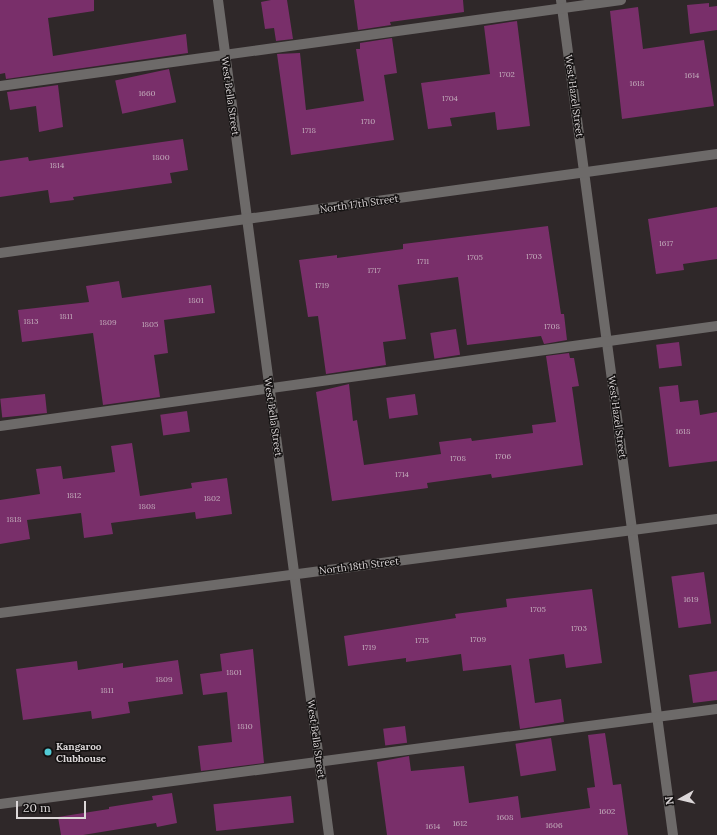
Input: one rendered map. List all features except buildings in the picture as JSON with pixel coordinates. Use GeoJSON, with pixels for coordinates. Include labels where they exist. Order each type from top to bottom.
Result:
{"type":"FeatureCollection","features":[{"type":"Feature","properties":{"kind":"street","name":"West Bella Street"},"geometry":{"type":"LineString","coordinates":[[218,0],[329,835]]}},
{"type":"Feature","properties":{"kind":"street"},"geometry":{"type":"LineString","coordinates":[[0,86],[562,5],[621,0]]}},
{"type":"Feature","properties":{"kind":"street","name":"West Hazel Street"},"geometry":{"type":"LineString","coordinates":[[562,5],[673,835]]}},
{"type":"Feature","properties":{"kind":"street","name":"North 17th Street"},"geometry":{"type":"LineString","coordinates":[[0,253],[584,174],[717,154]]}},
{"type":"Feature","properties":{"kind":"street"},"geometry":{"type":"LineString","coordinates":[[0,426],[270,390],[717,326]]}},
{"type":"Feature","properties":{"kind":"street","name":"North 18th Street"},"geometry":{"type":"LineString","coordinates":[[0,613],[717,519]]}},
{"type":"Feature","properties":{"kind":"street"},"geometry":{"type":"LineString","coordinates":[[0,804],[319,763],[717,709]]}},
{"type":"Feature","properties":{"kind":"place","name":"Kangaroo Clubhouse"},"geometry":{"type":"Point","coordinates":[48,752]}}]}
